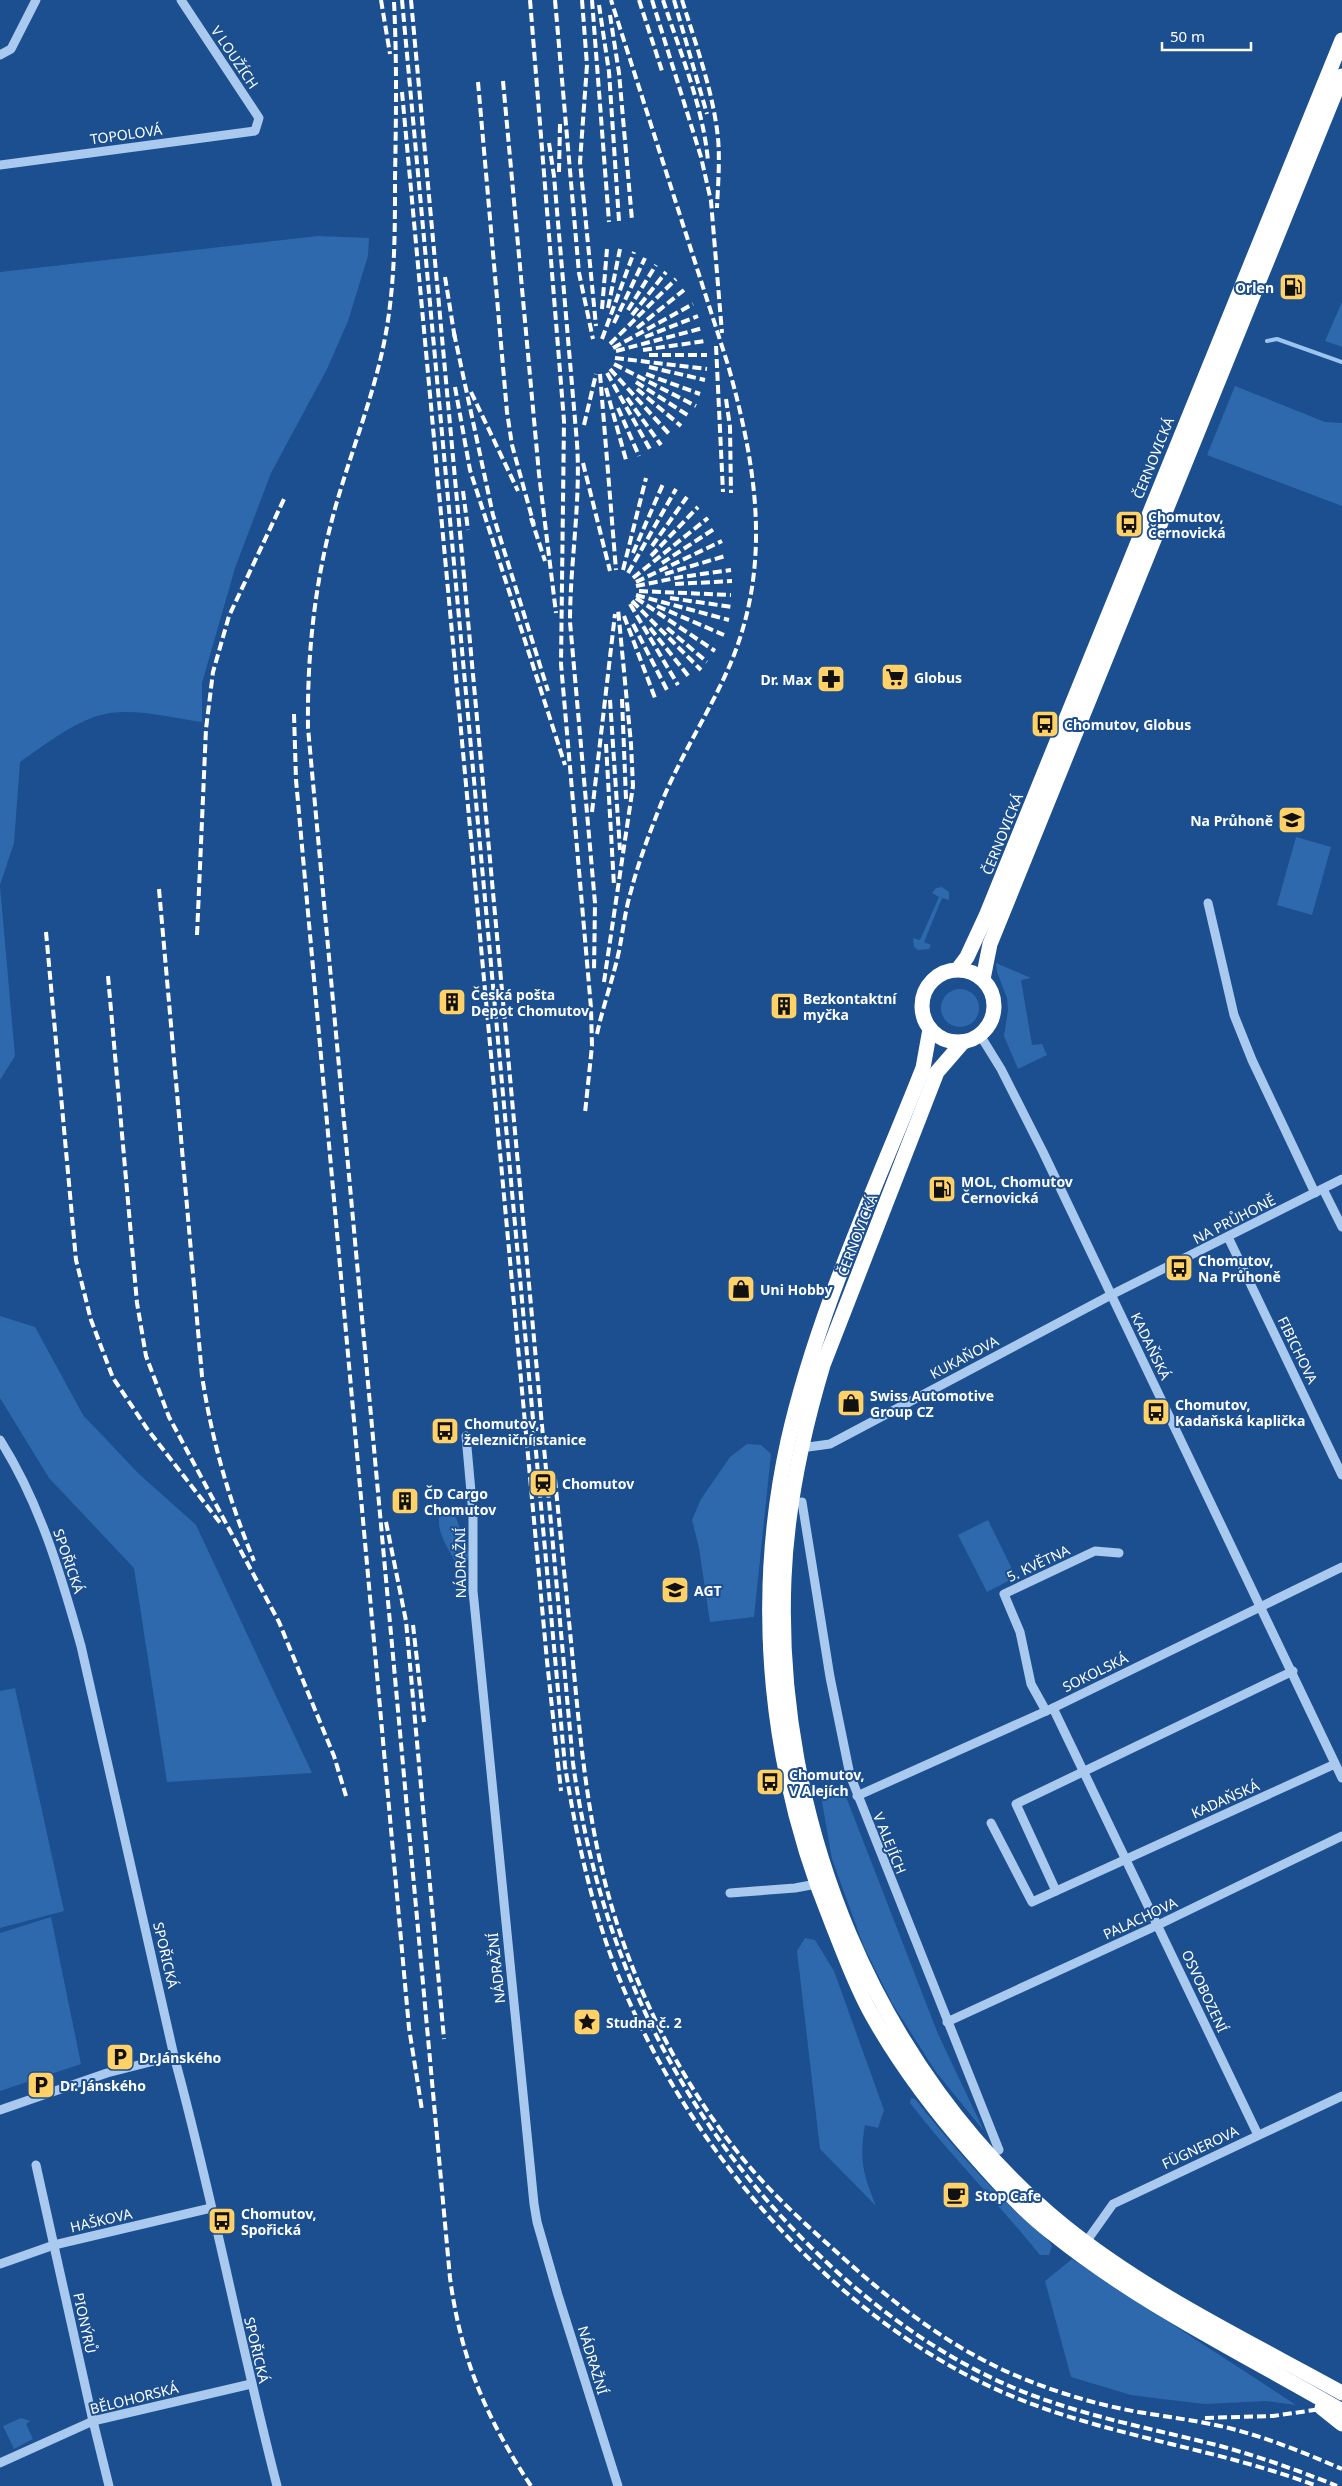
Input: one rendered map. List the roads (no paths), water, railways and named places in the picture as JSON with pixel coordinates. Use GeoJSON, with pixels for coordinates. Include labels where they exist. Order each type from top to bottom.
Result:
{"type":"FeatureCollection","features":[{"type":"Feature","properties":{"kind":"highway","name":"ČERNOVICKÁ"},"geometry":{"type":"LineString","coordinates":[[958,969],[967,956],[986,916],[1342,40]]}},
{"type":"Feature","properties":{"kind":"highway"},"geometry":{"type":"LineString","coordinates":[[983,979],[990,944],[1342,76]]}},
{"type":"Feature","properties":{"kind":"highway"},"geometry":{"type":"LineString","coordinates":[[963,1042],[950,1042],[939,1037],[930,1029],[922,1015],[921,1007],[925,990],[938,975],[958,969],[975,974],[983,979],[990,988],[994,1010],[991,1022],[980,1035]]}},
{"type":"Feature","properties":{"kind":"highway","name":"ČERNOVICKÁ"},"geometry":{"type":"LineString","coordinates":[[794,1446],[809,1364],[829,1306],[923,1068],[930,1029]]}},
{"type":"Feature","properties":{"kind":"highway","name":"ČERNOVICKÁ"},"geometry":{"type":"LineString","coordinates":[[794,1446],[823,1365],[937,1072],[963,1042],[980,1035]]}},
{"type":"Feature","properties":{"kind":"highway"},"geometry":{"type":"LineString","coordinates":[[794,1446],[773,1533],[770,1582],[770,1664],[782,1760],[799,1833],[867,1977],[918,2063],[960,2119],[1011,2177],[1086,2242],[1131,2273],[1215,2324],[1342,2393]]}},
{"type":"Feature","properties":{"kind":"highway"},"geometry":{"type":"LineString","coordinates":[[823,1883],[856,1983],[897,2056],[956,2135],[1002,2187],[1050,2232],[1126,2286],[1342,2411]]}},
{"type":"Feature","properties":{"kind":"highway"},"geometry":{"type":"LineString","coordinates":[[1279,2375],[1342,2424]]}},
{"type":"Feature","properties":{"kind":"street"},"geometry":{"type":"LineString","coordinates":[[0,55],[11,49],[36,0]]}},
{"type":"Feature","properties":{"kind":"street","name":"V LOUŽÍCH"},"geometry":{"type":"LineString","coordinates":[[181,0],[259,118],[255,131]]}},
{"type":"Feature","properties":{"kind":"street","name":"TOPOLOVÁ"},"geometry":{"type":"LineString","coordinates":[[0,165],[255,131]]}},
{"type":"Feature","properties":{"kind":"street"},"geometry":{"type":"LineString","coordinates":[[1208,903],[1234,1015],[1252,1060],[1315,1193]]}},
{"type":"Feature","properties":{"kind":"street","name":"KADAŇSKÁ"},"geometry":{"type":"LineString","coordinates":[[980,1035],[1018,1102],[1293,1671],[1342,1778]]}},
{"type":"Feature","properties":{"kind":"street","name":"NA PRŮHONĚ"},"geometry":{"type":"LineString","coordinates":[[1111,1295],[1342,1179]]}},
{"type":"Feature","properties":{"kind":"street"},"geometry":{"type":"LineString","coordinates":[[1323,1189],[1342,1227]]}},
{"type":"Feature","properties":{"kind":"street","name":"FIBICHOVA"},"geometry":{"type":"LineString","coordinates":[[1228,1237],[1342,1475]]}},
{"type":"Feature","properties":{"kind":"street","name":"KUKAŇOVA"},"geometry":{"type":"LineString","coordinates":[[794,1446],[830,1444],[1111,1295]]}},
{"type":"Feature","properties":{"kind":"street","name":"NÁDRAŽNÍ"},"geometry":{"type":"LineString","coordinates":[[466,1436],[473,1514],[473,1591],[534,2204],[537,2222],[558,2295],[618,2486]]}},
{"type":"Feature","properties":{"kind":"street","name":"SPOŘICKÁ"},"geometry":{"type":"LineString","coordinates":[[0,1440],[37,1510],[65,1589],[81,1646],[174,2056],[190,2116],[251,2384],[277,2486]]}},
{"type":"Feature","properties":{"kind":"street","name":"V ALEJÍCH"},"geometry":{"type":"LineString","coordinates":[[802,1502],[830,1677],[850,1775],[947,2022],[1000,2150]]}},
{"type":"Feature","properties":{"kind":"street","name":"5. KVĚTNA"},"geometry":{"type":"LineString","coordinates":[[1050,1710],[1031,1684],[1020,1632],[1004,1594],[1096,1551],[1119,1553]]}},
{"type":"Feature","properties":{"kind":"street","name":"SOKOLSKÁ"},"geometry":{"type":"LineString","coordinates":[[857,1796],[1050,1710],[1342,1567]]}},
{"type":"Feature","properties":{"kind":"street"},"geometry":{"type":"LineString","coordinates":[[1056,1891],[1016,1804],[1293,1671]]}},
{"type":"Feature","properties":{"kind":"street","name":"OSVOBOZENÍ"},"geometry":{"type":"LineString","coordinates":[[1050,1710],[1085,1770],[1258,2135]]}},
{"type":"Feature","properties":{"kind":"street","name":"KADAŇSKÁ"},"geometry":{"type":"LineString","coordinates":[[1126,1858],[1335,1764]]}},
{"type":"Feature","properties":{"kind":"street"},"geometry":{"type":"LineString","coordinates":[[991,1823],[1032,1902],[1126,1858]]}},
{"type":"Feature","properties":{"kind":"street","name":"PALACHOVA"},"geometry":{"type":"LineString","coordinates":[[947,2022],[1158,1925],[1342,1836]]}},
{"type":"Feature","properties":{"kind":"street"},"geometry":{"type":"LineString","coordinates":[[730,1893],[823,1883]]}},
{"type":"Feature","properties":{"kind":"street"},"geometry":{"type":"LineString","coordinates":[[0,2110],[107,2073],[174,2056]]}},
{"type":"Feature","properties":{"kind":"street","name":"FÜGNEROVA"},"geometry":{"type":"LineString","coordinates":[[1086,2242],[1113,2204],[1342,2096]]}},
{"type":"Feature","properties":{"kind":"street","name":"PIONÝRŮ"},"geometry":{"type":"LineString","coordinates":[[36,2165],[92,2421],[109,2486]]}},
{"type":"Feature","properties":{"kind":"street","name":"HAŠKOVA"},"geometry":{"type":"LineString","coordinates":[[0,2264],[54,2245],[211,2208]]}},
{"type":"Feature","properties":{"kind":"street","name":"BĚLOHORSKÁ"},"geometry":{"type":"LineString","coordinates":[[0,2463],[92,2421],[251,2384]]}},
{"type":"Feature","properties":{"kind":"waterway"},"geometry":{"type":"LineString","coordinates":[[1267,341],[1277,339],[1342,362]]}},
{"type":"Feature","properties":{"kind":"railway"},"geometry":{"type":"LineString","coordinates":[[381,0],[390,54]]}},
{"type":"Feature","properties":{"kind":"railway"},"geometry":{"type":"LineString","coordinates":[[402,0],[565,1766],[587,1877],[612,1958],[622,1985],[653,2050],[690,2114],[734,2175],[783,2232],[837,2285],[896,2331],[958,2370],[1024,2401],[1096,2425],[1244,2463],[1317,2486]]}},
{"type":"Feature","properties":{"kind":"railway"},"geometry":{"type":"LineString","coordinates":[[411,0],[573,1763],[586,1836],[605,1907],[629,1975],[659,2040],[694,2102],[735,2162],[782,2218],[854,2287],[895,2319],[959,2361],[1031,2395],[1085,2413],[1239,2451],[1337,2486]]}},
{"type":"Feature","properties":{"kind":"railway"},"geometry":{"type":"LineString","coordinates":[[530,0],[564,421],[561,664],[591,1008],[592,1046],[585,1113]]}},
{"type":"Feature","properties":{"kind":"railway"},"geometry":{"type":"LineString","coordinates":[[555,0],[579,273],[593,339]]}},
{"type":"Feature","properties":{"kind":"railway"},"geometry":{"type":"LineString","coordinates":[[582,0],[587,65],[580,162],[596,326]]}},
{"type":"Feature","properties":{"kind":"railway"},"geometry":{"type":"LineString","coordinates":[[592,0],[609,222]]}},
{"type":"Feature","properties":{"kind":"railway"},"geometry":{"type":"LineString","coordinates":[[597,1034],[617,961],[629,898],[641,856],[671,781],[732,660],[744,623],[752,586],[756,550],[756,513],[752,476],[738,402],[728,365],[611,0]]}},
{"type":"Feature","properties":{"kind":"railway"},"geometry":{"type":"LineString","coordinates":[[639,0],[663,74]]}},
{"type":"Feature","properties":{"kind":"railway"},"geometry":{"type":"LineString","coordinates":[[652,0],[701,157],[711,201],[722,333]]}},
{"type":"Feature","properties":{"kind":"railway"},"geometry":{"type":"LineString","coordinates":[[663,0],[696,100],[708,161]]}},
{"type":"Feature","properties":{"kind":"railway"},"geometry":{"type":"LineString","coordinates":[[674,0],[707,114]]}},
{"type":"Feature","properties":{"kind":"railway"},"geometry":{"type":"LineString","coordinates":[[682,0],[703,68],[716,120],[719,155],[717,208]]}},
{"type":"Feature","properties":{"kind":"railway"},"geometry":{"type":"LineString","coordinates":[[394,2],[396,46],[395,220],[391,298],[385,338],[375,380],[336,505],[323,560],[311,644],[308,728],[450,2278],[461,2335],[478,2387],[488,2412],[531,2486]]}},
{"type":"Feature","properties":{"kind":"railway"},"geometry":{"type":"LineString","coordinates":[[599,5],[609,72],[619,221]]}},
{"type":"Feature","properties":{"kind":"railway"},"geometry":{"type":"LineString","coordinates":[[610,15],[619,73],[632,220]]}},
{"type":"Feature","properties":{"kind":"railway"},"geometry":{"type":"LineString","coordinates":[[503,81],[539,474],[556,613]]}},
{"type":"Feature","properties":{"kind":"railway"},"geometry":{"type":"LineString","coordinates":[[478,82],[507,412],[512,445],[534,525]]}},
{"type":"Feature","properties":{"kind":"railway"},"geometry":{"type":"LineString","coordinates":[[402,92],[547,1661],[561,1791]]}},
{"type":"Feature","properties":{"kind":"railway"},"geometry":{"type":"LineString","coordinates":[[559,172],[560,124]]}},
{"type":"Feature","properties":{"kind":"railway"},"geometry":{"type":"LineString","coordinates":[[549,143],[554,176],[577,443],[578,488],[570,622],[595,903],[594,972]]}},
{"type":"Feature","properties":{"kind":"railway"},"geometry":{"type":"LineString","coordinates":[[602,309],[607,249]]}},
{"type":"Feature","properties":{"kind":"railway"},"geometry":{"type":"LineString","coordinates":[[608,308],[620,249]]}},
{"type":"Feature","properties":{"kind":"railway"},"geometry":{"type":"LineString","coordinates":[[602,339],[634,252]]}},
{"type":"Feature","properties":{"kind":"railway"},"geometry":{"type":"LineString","coordinates":[[614,323],[645,258]]}},
{"type":"Feature","properties":{"kind":"railway"},"geometry":{"type":"LineString","coordinates":[[628,310],[656,265]]}},
{"type":"Feature","properties":{"kind":"railway"},"geometry":{"type":"LineString","coordinates":[[632,315],[666,272]]}},
{"type":"Feature","properties":{"kind":"railway"},"geometry":{"type":"LineString","coordinates":[[445,277],[455,339]]}},
{"type":"Feature","properties":{"kind":"railway"},"geometry":{"type":"LineString","coordinates":[[610,344],[676,279]]}},
{"type":"Feature","properties":{"kind":"railway"},"geometry":{"type":"LineString","coordinates":[[637,328],[684,290]]}},
{"type":"Feature","properties":{"kind":"railway"},"geometry":{"type":"LineString","coordinates":[[613,348],[693,304]]}},
{"type":"Feature","properties":{"kind":"railway"},"geometry":{"type":"LineString","coordinates":[[645,337],[698,316]]}},
{"type":"Feature","properties":{"kind":"railway"},"geometry":{"type":"LineString","coordinates":[[616,351],[703,328]]}},
{"type":"Feature","properties":{"kind":"railway"},"geometry":{"type":"LineString","coordinates":[[454,333],[493,515],[548,691]]}},
{"type":"Feature","properties":{"kind":"railway"},"geometry":{"type":"LineString","coordinates":[[643,350],[705,341]]}},
{"type":"Feature","properties":{"kind":"railway"},"geometry":{"type":"LineString","coordinates":[[716,346],[723,492]]}},
{"type":"Feature","properties":{"kind":"railway"},"geometry":{"type":"LineString","coordinates":[[649,355],[707,355]]}},
{"type":"Feature","properties":{"kind":"railway"},"geometry":{"type":"LineString","coordinates":[[615,358],[707,369]]}},
{"type":"Feature","properties":{"kind":"railway"},"geometry":{"type":"LineString","coordinates":[[614,364],[696,406]]}},
{"type":"Feature","properties":{"kind":"railway"},"geometry":{"type":"LineString","coordinates":[[649,367],[705,380]]}},
{"type":"Feature","properties":{"kind":"railway"},"geometry":{"type":"LineString","coordinates":[[610,369],[671,436]]}},
{"type":"Feature","properties":{"kind":"railway"},"geometry":{"type":"LineString","coordinates":[[607,373],[651,451]]}},
{"type":"Feature","properties":{"kind":"railway"},"geometry":{"type":"LineString","coordinates":[[584,425],[596,374]]}},
{"type":"Feature","properties":{"kind":"railway"},"geometry":{"type":"LineString","coordinates":[[600,374],[616,570]]}},
{"type":"Feature","properties":{"kind":"railway"},"geometry":{"type":"LineString","coordinates":[[646,374],[700,394]]}},
{"type":"Feature","properties":{"kind":"railway"},"geometry":{"type":"LineString","coordinates":[[636,382],[689,416]]}},
{"type":"Feature","properties":{"kind":"railway"},"geometry":{"type":"LineString","coordinates":[[455,387],[470,470],[565,765]]}},
{"type":"Feature","properties":{"kind":"railway"},"geometry":{"type":"LineString","coordinates":[[606,388],[626,460]]}},
{"type":"Feature","properties":{"kind":"railway"},"geometry":{"type":"LineString","coordinates":[[637,389],[681,426]]}},
{"type":"Feature","properties":{"kind":"railway"},"geometry":{"type":"LineString","coordinates":[[471,392],[518,491]]}},
{"type":"Feature","properties":{"kind":"railway"},"geometry":{"type":"LineString","coordinates":[[627,398],[661,445]]}},
{"type":"Feature","properties":{"kind":"railway"},"geometry":{"type":"LineString","coordinates":[[726,399],[730,427],[731,493]]}},
{"type":"Feature","properties":{"kind":"railway"},"geometry":{"type":"LineString","coordinates":[[618,408],[639,456]]}},
{"type":"Feature","properties":{"kind":"railway"},"geometry":{"type":"LineString","coordinates":[[583,463],[610,571]]}},
{"type":"Feature","properties":{"kind":"railway"},"geometry":{"type":"LineString","coordinates":[[623,570],[646,478]]}},
{"type":"Feature","properties":{"kind":"railway"},"geometry":{"type":"LineString","coordinates":[[633,553],[663,484]]}},
{"type":"Feature","properties":{"kind":"railway"},"geometry":{"type":"LineString","coordinates":[[628,573],[676,489]]}},
{"type":"Feature","properties":{"kind":"railway"},"geometry":{"type":"LineString","coordinates":[[463,491],[468,530]]}},
{"type":"Feature","properties":{"kind":"railway"},"geometry":{"type":"LineString","coordinates":[[652,546],[687,497]]}},
{"type":"Feature","properties":{"kind":"railway"},"geometry":{"type":"LineString","coordinates":[[197,935],[206,729],[213,672],[229,616],[284,499]]}},
{"type":"Feature","properties":{"kind":"railway"},"geometry":{"type":"LineString","coordinates":[[651,556],[698,507]]}},
{"type":"Feature","properties":{"kind":"railway"},"geometry":{"type":"LineString","coordinates":[[531,518],[545,561]]}},
{"type":"Feature","properties":{"kind":"railway"},"geometry":{"type":"LineString","coordinates":[[633,578],[708,518]]}},
{"type":"Feature","properties":{"kind":"railway"},"geometry":{"type":"LineString","coordinates":[[662,563],[714,529]]}},
{"type":"Feature","properties":{"kind":"railway"},"geometry":{"type":"LineString","coordinates":[[636,582],[722,541]]}},
{"type":"Feature","properties":{"kind":"railway"},"geometry":{"type":"LineString","coordinates":[[665,574],[725,556]]}},
{"type":"Feature","properties":{"kind":"railway"},"geometry":{"type":"LineString","coordinates":[[636,586],[731,570]]}},
{"type":"Feature","properties":{"kind":"railway"},"geometry":{"type":"LineString","coordinates":[[675,584],[732,581]]}},
{"type":"Feature","properties":{"kind":"railway"},"geometry":{"type":"LineString","coordinates":[[639,591],[731,595]]}},
{"type":"Feature","properties":{"kind":"railway"},"geometry":{"type":"LineString","coordinates":[[636,595],[729,620]]}},
{"type":"Feature","properties":{"kind":"railway"},"geometry":{"type":"LineString","coordinates":[[636,598],[715,651]]}},
{"type":"Feature","properties":{"kind":"railway"},"geometry":{"type":"LineString","coordinates":[[670,598],[732,607]]}},
{"type":"Feature","properties":{"kind":"railway"},"geometry":{"type":"LineString","coordinates":[[632,601],[701,670]]}},
{"type":"Feature","properties":{"kind":"railway"},"geometry":{"type":"LineString","coordinates":[[630,604],[678,685]]}},
{"type":"Feature","properties":{"kind":"railway"},"geometry":{"type":"LineString","coordinates":[[657,606],[724,635]]}},
{"type":"Feature","properties":{"kind":"railway"},"geometry":{"type":"LineString","coordinates":[[604,982],[633,786],[631,744],[618,609]]}},
{"type":"Feature","properties":{"kind":"railway"},"geometry":{"type":"LineString","coordinates":[[592,812],[615,614]]}},
{"type":"Feature","properties":{"kind":"railway"},"geometry":{"type":"LineString","coordinates":[[624,616],[655,698]]}},
{"type":"Feature","properties":{"kind":"railway"},"geometry":{"type":"LineString","coordinates":[[633,624],[667,690]]}},
{"type":"Feature","properties":{"kind":"railway"},"geometry":{"type":"LineString","coordinates":[[650,628],[690,678]]}},
{"type":"Feature","properties":{"kind":"railway"},"geometry":{"type":"LineString","coordinates":[[667,628],[707,662]]}},
{"type":"Feature","properties":{"kind":"railway"},"geometry":{"type":"LineString","coordinates":[[622,699],[626,799]]}},
{"type":"Feature","properties":{"kind":"railway"},"geometry":{"type":"LineString","coordinates":[[610,700],[620,850]]}},
{"type":"Feature","properties":{"kind":"railway"},"geometry":{"type":"LineString","coordinates":[[294,714],[296,780],[409,2028],[422,2110]]}},
{"type":"Feature","properties":{"kind":"railway"},"geometry":{"type":"LineString","coordinates":[[606,744],[614,886]]}},
{"type":"Feature","properties":{"kind":"railway"},"geometry":{"type":"LineString","coordinates":[[159,889],[202,1376],[222,1470],[254,1561]]}},
{"type":"Feature","properties":{"kind":"railway"},"geometry":{"type":"LineString","coordinates":[[46,932],[76,1260],[91,1320],[113,1378],[148,1430],[221,1524]]}},
{"type":"Feature","properties":{"kind":"railway"},"geometry":{"type":"LineString","coordinates":[[108,976],[137,1303],[146,1356],[169,1417],[279,1622],[334,1756],[346,1796]]}},
{"type":"Feature","properties":{"kind":"railway"},"geometry":{"type":"LineString","coordinates":[[555,1479],[585,1775],[599,1858],[606,1886],[617,1925],[631,1963],[664,2038],[706,2109],[730,2142],[782,2202],[873,2284],[916,2318],[961,2348],[985,2361],[1025,2380],[1089,2401],[1122,2409],[1229,2428],[1286,2446],[1342,2469]]}},
{"type":"Feature","properties":{"kind":"railway"},"geometry":{"type":"LineString","coordinates":[[386,1522],[406,1621],[444,2039]]}},
{"type":"Feature","properties":{"kind":"railway"},"geometry":{"type":"LineString","coordinates":[[413,1625],[424,1722]]}},
{"type":"Feature","properties":{"kind":"railway"},"geometry":{"type":"LineString","coordinates":[[1205,2418],[1273,2416],[1342,2406]]}},
{"type":"Feature","properties":{"kind":"place","name":"Orlen"},"geometry":{"type":"Point","coordinates":[1293,287]}},
{"type":"Feature","properties":{"kind":"place","name":"Chomutov, Černovická"},"geometry":{"type":"Point","coordinates":[1129,524]}},
{"type":"Feature","properties":{"kind":"place","name":"Globus"},"geometry":{"type":"Point","coordinates":[895,677]}},
{"type":"Feature","properties":{"kind":"place","name":"Dr. Max"},"geometry":{"type":"Point","coordinates":[831,679]}},
{"type":"Feature","properties":{"kind":"place","name":"Chomutov, Globus"},"geometry":{"type":"Point","coordinates":[1045,724]}},
{"type":"Feature","properties":{"kind":"place","name":"Na Průhoně"},"geometry":{"type":"Point","coordinates":[1292,820]}},
{"type":"Feature","properties":{"kind":"place","name":"Česká pošta Depot Chomutov"},"geometry":{"type":"Point","coordinates":[452,1002]}},
{"type":"Feature","properties":{"kind":"place","name":"Bezkontaktní myčka"},"geometry":{"type":"Point","coordinates":[784,1006]}},
{"type":"Feature","properties":{"kind":"place","name":"MOL, Chomutov Černovická"},"geometry":{"type":"Point","coordinates":[942,1189]}},
{"type":"Feature","properties":{"kind":"place","name":"Chomutov, Na Průhoně"},"geometry":{"type":"Point","coordinates":[1179,1268]}},
{"type":"Feature","properties":{"kind":"place","name":"Uni Hobby"},"geometry":{"type":"Point","coordinates":[741,1289]}},
{"type":"Feature","properties":{"kind":"place","name":"Swiss Automotive Group CZ"},"geometry":{"type":"Point","coordinates":[851,1403]}},
{"type":"Feature","properties":{"kind":"place","name":"Chomutov, Kadaňská kaplička"},"geometry":{"type":"Point","coordinates":[1156,1412]}},
{"type":"Feature","properties":{"kind":"place","name":"Chomutov, železniční stanice"},"geometry":{"type":"Point","coordinates":[445,1431]}},
{"type":"Feature","properties":{"kind":"place","name":"Chomutov"},"geometry":{"type":"Point","coordinates":[543,1483]}},
{"type":"Feature","properties":{"kind":"place","name":"ČD Cargo Chomutov"},"geometry":{"type":"Point","coordinates":[405,1501]}},
{"type":"Feature","properties":{"kind":"place","name":"AGT"},"geometry":{"type":"Point","coordinates":[675,1590]}},
{"type":"Feature","properties":{"kind":"place","name":"Chomutov, V Alejích"},"geometry":{"type":"Point","coordinates":[770,1782]}},
{"type":"Feature","properties":{"kind":"place","name":"Studna č. 2"},"geometry":{"type":"Point","coordinates":[587,2022]}},
{"type":"Feature","properties":{"kind":"place","name":"Dr.Jánského"},"geometry":{"type":"Point","coordinates":[120,2057]}},
{"type":"Feature","properties":{"kind":"place","name":"Dr. Jánského"},"geometry":{"type":"Point","coordinates":[41,2085]}},
{"type":"Feature","properties":{"kind":"place","name":"Stop Cafe"},"geometry":{"type":"Point","coordinates":[956,2195]}},
{"type":"Feature","properties":{"kind":"place","name":"Chomutov, Spořická"},"geometry":{"type":"Point","coordinates":[222,2221]}}]}
